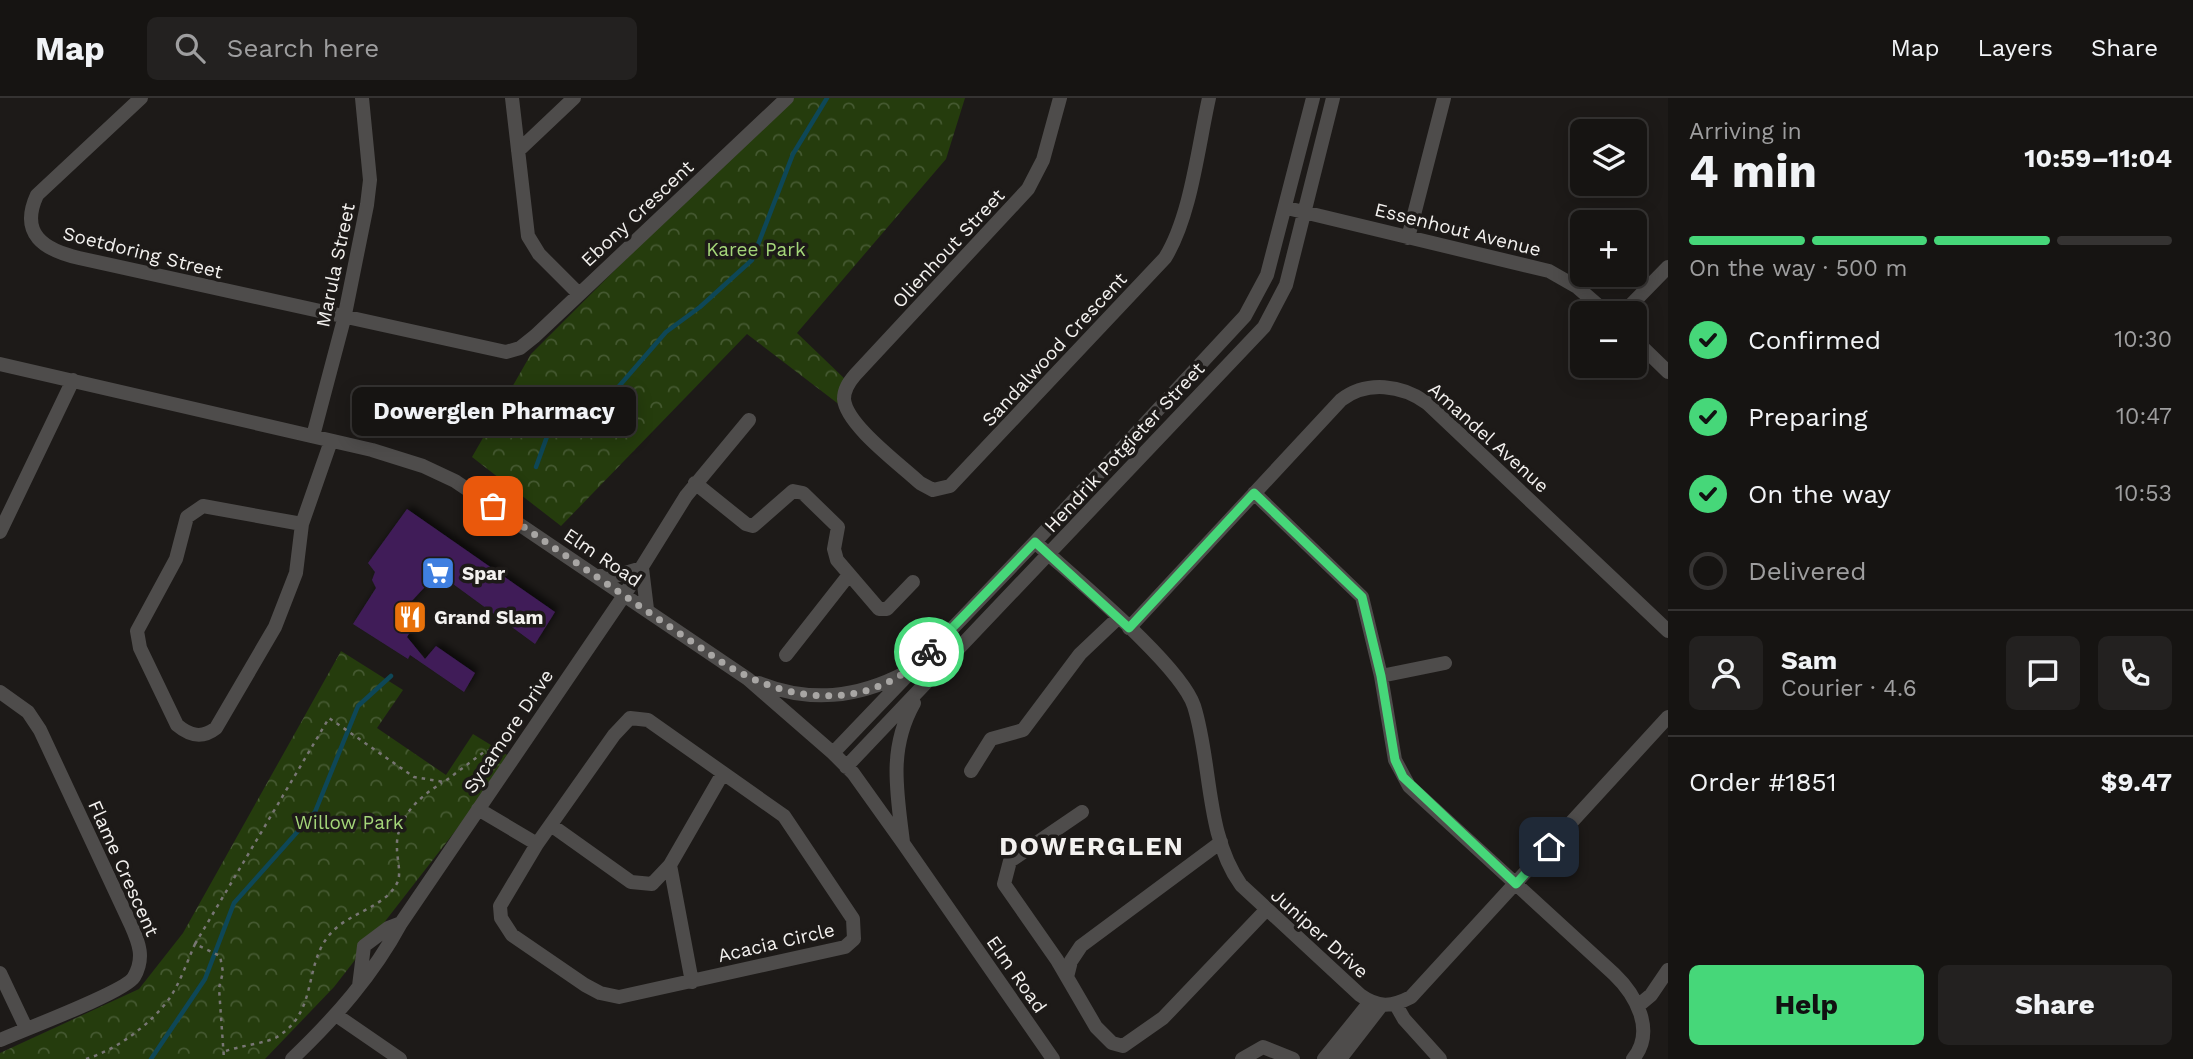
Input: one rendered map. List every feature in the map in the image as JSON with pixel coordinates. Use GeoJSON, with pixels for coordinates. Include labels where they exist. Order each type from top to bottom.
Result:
{"type":"FeatureCollection","features":[{"type":"Feature","properties":{"kind":"street","name":"Soetdoring Street"},"geometry":{"type":"LineString","coordinates":[[141,98],[37,195],[30,214],[31,227],[37,238],[61,254],[344,319],[506,352],[520,348],[579,294]]}},
{"type":"Feature","properties":{"kind":"street","name":"Marula Street"},"geometry":{"type":"LineString","coordinates":[[313,436],[344,319],[369,192],[362,98]]}},
{"type":"Feature","properties":{"kind":"street","name":"Ebony Crescent"},"geometry":{"type":"LineString","coordinates":[[512,98],[528,236],[539,254],[579,294],[787,98]]}},
{"type":"Feature","properties":{"kind":"street"},"geometry":{"type":"LineString","coordinates":[[518,152],[574,98]]}},
{"type":"Feature","properties":{"kind":"street","name":"Olienhout Street"},"geometry":{"type":"LineString","coordinates":[[847,409],[844,394],[850,381],[1028,189],[1044,160],[1059,98]]}},
{"type":"Feature","properties":{"kind":"street","name":"Sandalwood Crescent"},"geometry":{"type":"LineString","coordinates":[[847,409],[865,431],[920,483],[937,491],[950,486],[1165,258],[1180,224],[1209,98]]}},
{"type":"Feature","properties":{"kind":"street","name":"Hendrik Potgieter Street"},"geometry":{"type":"LineString","coordinates":[[833,753],[1035,542],[1245,316],[1267,275],[1287,208],[1313,98]]}},
{"type":"Feature","properties":{"kind":"street","name":"Hendrik Potgieter Street"},"geometry":{"type":"LineString","coordinates":[[846,766],[1264,327],[1286,285],[1307,212],[1334,98]]}},
{"type":"Feature","properties":{"kind":"street"},"geometry":{"type":"LineString","coordinates":[[1408,238],[1444,98]]}},
{"type":"Feature","properties":{"kind":"street","name":"Essenhout Avenue"},"geometry":{"type":"LineString","coordinates":[[1287,208],[1549,271],[1577,286],[1594,301]]}},
{"type":"Feature","properties":{"kind":"street"},"geometry":{"type":"LineString","coordinates":[[1635,301],[1668,267]]}},
{"type":"Feature","properties":{"kind":"street"},"geometry":{"type":"LineString","coordinates":[[1647,352],[1668,372]]}},
{"type":"Feature","properties":{"kind":"street","name":"Elm Road"},"geometry":{"type":"LineString","coordinates":[[0,364],[313,436],[423,466],[456,481],[748,679],[833,753],[846,766],[904,844],[1053,1059]]}},
{"type":"Feature","properties":{"kind":"street"},"geometry":{"type":"LineString","coordinates":[[0,532],[73,380]]}},
{"type":"Feature","properties":{"kind":"street","name":"Amandel Avenue"},"geometry":{"type":"LineString","coordinates":[[971,771],[991,739],[1017,734],[1030,723],[1080,654],[1123,623],[1254,493],[1347,395],[1371,388],[1407,390],[1427,402],[1668,631]]}},
{"type":"Feature","properties":{"kind":"street","name":"Sycamore Drive"},"geometry":{"type":"LineString","coordinates":[[292,1059],[336,1015],[384,954],[401,923],[625,594],[695,484],[749,420]]}},
{"type":"Feature","properties":{"kind":"street"},"geometry":{"type":"LineString","coordinates":[[302,524],[203,506],[187,517],[176,559],[142,621],[137,637],[177,725],[187,733],[209,734],[216,728],[269,637],[296,573],[302,524],[331,441]]}},
{"type":"Feature","properties":{"kind":"street"},"geometry":{"type":"LineString","coordinates":[[695,484],[746,524],[753,526],[786,496],[800,491],[838,527],[834,555],[848,576],[877,607],[884,610],[913,582]]}},
{"type":"Feature","properties":{"kind":"street"},"geometry":{"type":"LineString","coordinates":[[1254,493],[1362,597],[1381,676],[1395,760],[1403,777],[1621,980],[1639,1005],[1642,1040],[1633,1059]]}},
{"type":"Feature","properties":{"kind":"street","name":"Juniper Drive"},"geometry":{"type":"LineString","coordinates":[[1035,542],[1178,678],[1190,698],[1221,842],[1234,876],[1266,910],[1404,1019],[1440,1059]]}},
{"type":"Feature","properties":{"kind":"street"},"geometry":{"type":"LineString","coordinates":[[598,576],[615,576],[642,568],[647,609]]}},
{"type":"Feature","properties":{"kind":"street"},"geometry":{"type":"LineString","coordinates":[[786,655],[848,576]]}},
{"type":"Feature","properties":{"kind":"street"},"geometry":{"type":"LineString","coordinates":[[1381,676],[1445,663]]}},
{"type":"Feature","properties":{"kind":"street"},"geometry":{"type":"LineString","coordinates":[[748,679],[794,694],[832,696],[871,688],[913,669]]}},
{"type":"Feature","properties":{"kind":"street"},"geometry":{"type":"LineString","coordinates":[[904,844],[895,783],[895,753],[906,717],[932,675]]}},
{"type":"Feature","properties":{"kind":"street","name":"Flame Crescent"},"geometry":{"type":"LineString","coordinates":[[0,692],[28,712],[40,730],[141,948],[141,958],[128,984],[0,1040]]}},
{"type":"Feature","properties":{"kind":"street","name":"Acacia Circle"},"geometry":{"type":"LineString","coordinates":[[629,718],[648,720],[784,816],[853,919],[854,939],[845,947],[638,995],[619,997],[600,993],[512,935],[501,918],[500,906],[551,825],[629,718]]}},
{"type":"Feature","properties":{"kind":"street"},"geometry":{"type":"LineString","coordinates":[[1324,1059],[1382,1004],[1411,997],[1668,718]]}},
{"type":"Feature","properties":{"kind":"street"},"geometry":{"type":"LineString","coordinates":[[551,825],[631,882],[652,884],[670,865],[723,773]]}},
{"type":"Feature","properties":{"kind":"street"},"geometry":{"type":"LineString","coordinates":[[478,809],[537,844]]}},
{"type":"Feature","properties":{"kind":"street"},"geometry":{"type":"LineString","coordinates":[[1082,812],[1021,851],[1010,861],[1003,877],[1004,884],[1104,1037],[1123,1045],[1163,1018],[1266,910]]}},
{"type":"Feature","properties":{"kind":"street"},"geometry":{"type":"LineString","coordinates":[[1067,977],[1071,961],[1080,946],[1221,842]]}},
{"type":"Feature","properties":{"kind":"street"},"geometry":{"type":"LineString","coordinates":[[670,865],[692,982]]}},
{"type":"Feature","properties":{"kind":"street"},"geometry":{"type":"LineString","coordinates":[[359,986],[364,946],[388,928],[401,923]]}},
{"type":"Feature","properties":{"kind":"street"},"geometry":{"type":"LineString","coordinates":[[1047,946],[1063,950],[1080,946]]}},
{"type":"Feature","properties":{"kind":"street"},"geometry":{"type":"LineString","coordinates":[[1639,1005],[1651,995],[1668,970]]}},
{"type":"Feature","properties":{"kind":"street"},"geometry":{"type":"LineString","coordinates":[[0,973],[26,1028]]}},
{"type":"Feature","properties":{"kind":"street"},"geometry":{"type":"LineString","coordinates":[[1340,1059],[1382,1004]]}},
{"type":"Feature","properties":{"kind":"street"},"geometry":{"type":"LineString","coordinates":[[336,1015],[400,1059]]}},
{"type":"Feature","properties":{"kind":"street"},"geometry":{"type":"LineString","coordinates":[[1242,1059],[1263,1047],[1293,1059]]}},
{"type":"Feature","properties":{"kind":"path"},"geometry":{"type":"LineString","coordinates":[[86,1059],[101,1055],[150,1021],[170,998],[195,944],[318,737],[324,722],[329,718],[414,776],[444,782]]}},
{"type":"Feature","properties":{"kind":"path"},"geometry":{"type":"LineString","coordinates":[[226,1051],[276,1038],[301,1014],[310,991],[318,952],[332,931],[389,896],[399,878],[396,842],[400,821],[431,789],[484,752],[506,745],[517,751]]}},
{"type":"Feature","properties":{"kind":"path"},"geometry":{"type":"LineString","coordinates":[[195,944],[217,954],[222,962],[219,988],[226,1051],[224,1059]]}},
{"type":"Feature","properties":{"kind":"green space","name":"Karee Park"},"geometry":{"type":"Polygon","coordinates":[[[787,98],[965,98],[946,159],[797,333],[847,381],[845,409],[747,334],[561,526],[472,457],[531,354],[787,98]]]}},
{"type":"Feature","properties":{"kind":"green space","name":"Willow Park"},"geometry":{"type":"Polygon","coordinates":[[[341,651],[403,690],[377,728],[446,775],[473,734],[512,758],[334,987],[265,1059],[0,1059],[0,1053],[139,989],[183,933],[341,651]]]}},
{"type":"Feature","properties":{"kind":"building"},"geometry":{"type":"Polygon","coordinates":[[[407,509],[555,612],[535,644],[438,573],[408,605],[419,617],[407,637],[425,659],[436,646],[475,673],[464,692],[410,655],[408,659],[353,624],[376,588],[372,580],[375,572],[368,563],[407,509]]]}},
{"type":"Feature","properties":{"kind":"waterway"},"geometry":{"type":"LineString","coordinates":[[536,467],[549,431],[614,392],[666,332],[700,307],[752,260],[793,154],[827,98]]}},
{"type":"Feature","properties":{"kind":"waterway"},"geometry":{"type":"LineString","coordinates":[[151,1059],[205,979],[234,903],[315,812],[358,706],[391,676]]}},
{"type":"Feature","properties":{"kind":"way so far"},"geometry":{"type":"LineString","coordinates":[[493,506],[720,661],[748,679],[773,689],[815,696],[853,694],[913,669],[929,652]]}},
{"type":"Feature","properties":{"kind":"place","name":"Dowerglen Pharmacy"},"geometry":{"type":"Point","coordinates":[493,506]}},
{"type":"Feature","properties":{"kind":"place","name":"Spar"},"geometry":{"type":"Point","coordinates":[438,573]}},
{"type":"Feature","properties":{"kind":"place","name":"Grand Slam"},"geometry":{"type":"Point","coordinates":[410,617]}},
{"type":"Feature","properties":{"kind":"district","name":"DOWERGLEN"},"geometry":{"type":"Point","coordinates":[1092,846]}},
{"type":"Feature","properties":{"kind":"route"},"geometry":{"type":"LineString","coordinates":[[929,652],[1035,542],[1129,628],[1254,493],[1362,597],[1381,676],[1395,760],[1409,786],[1516,884],[1549,847]]}}]}
